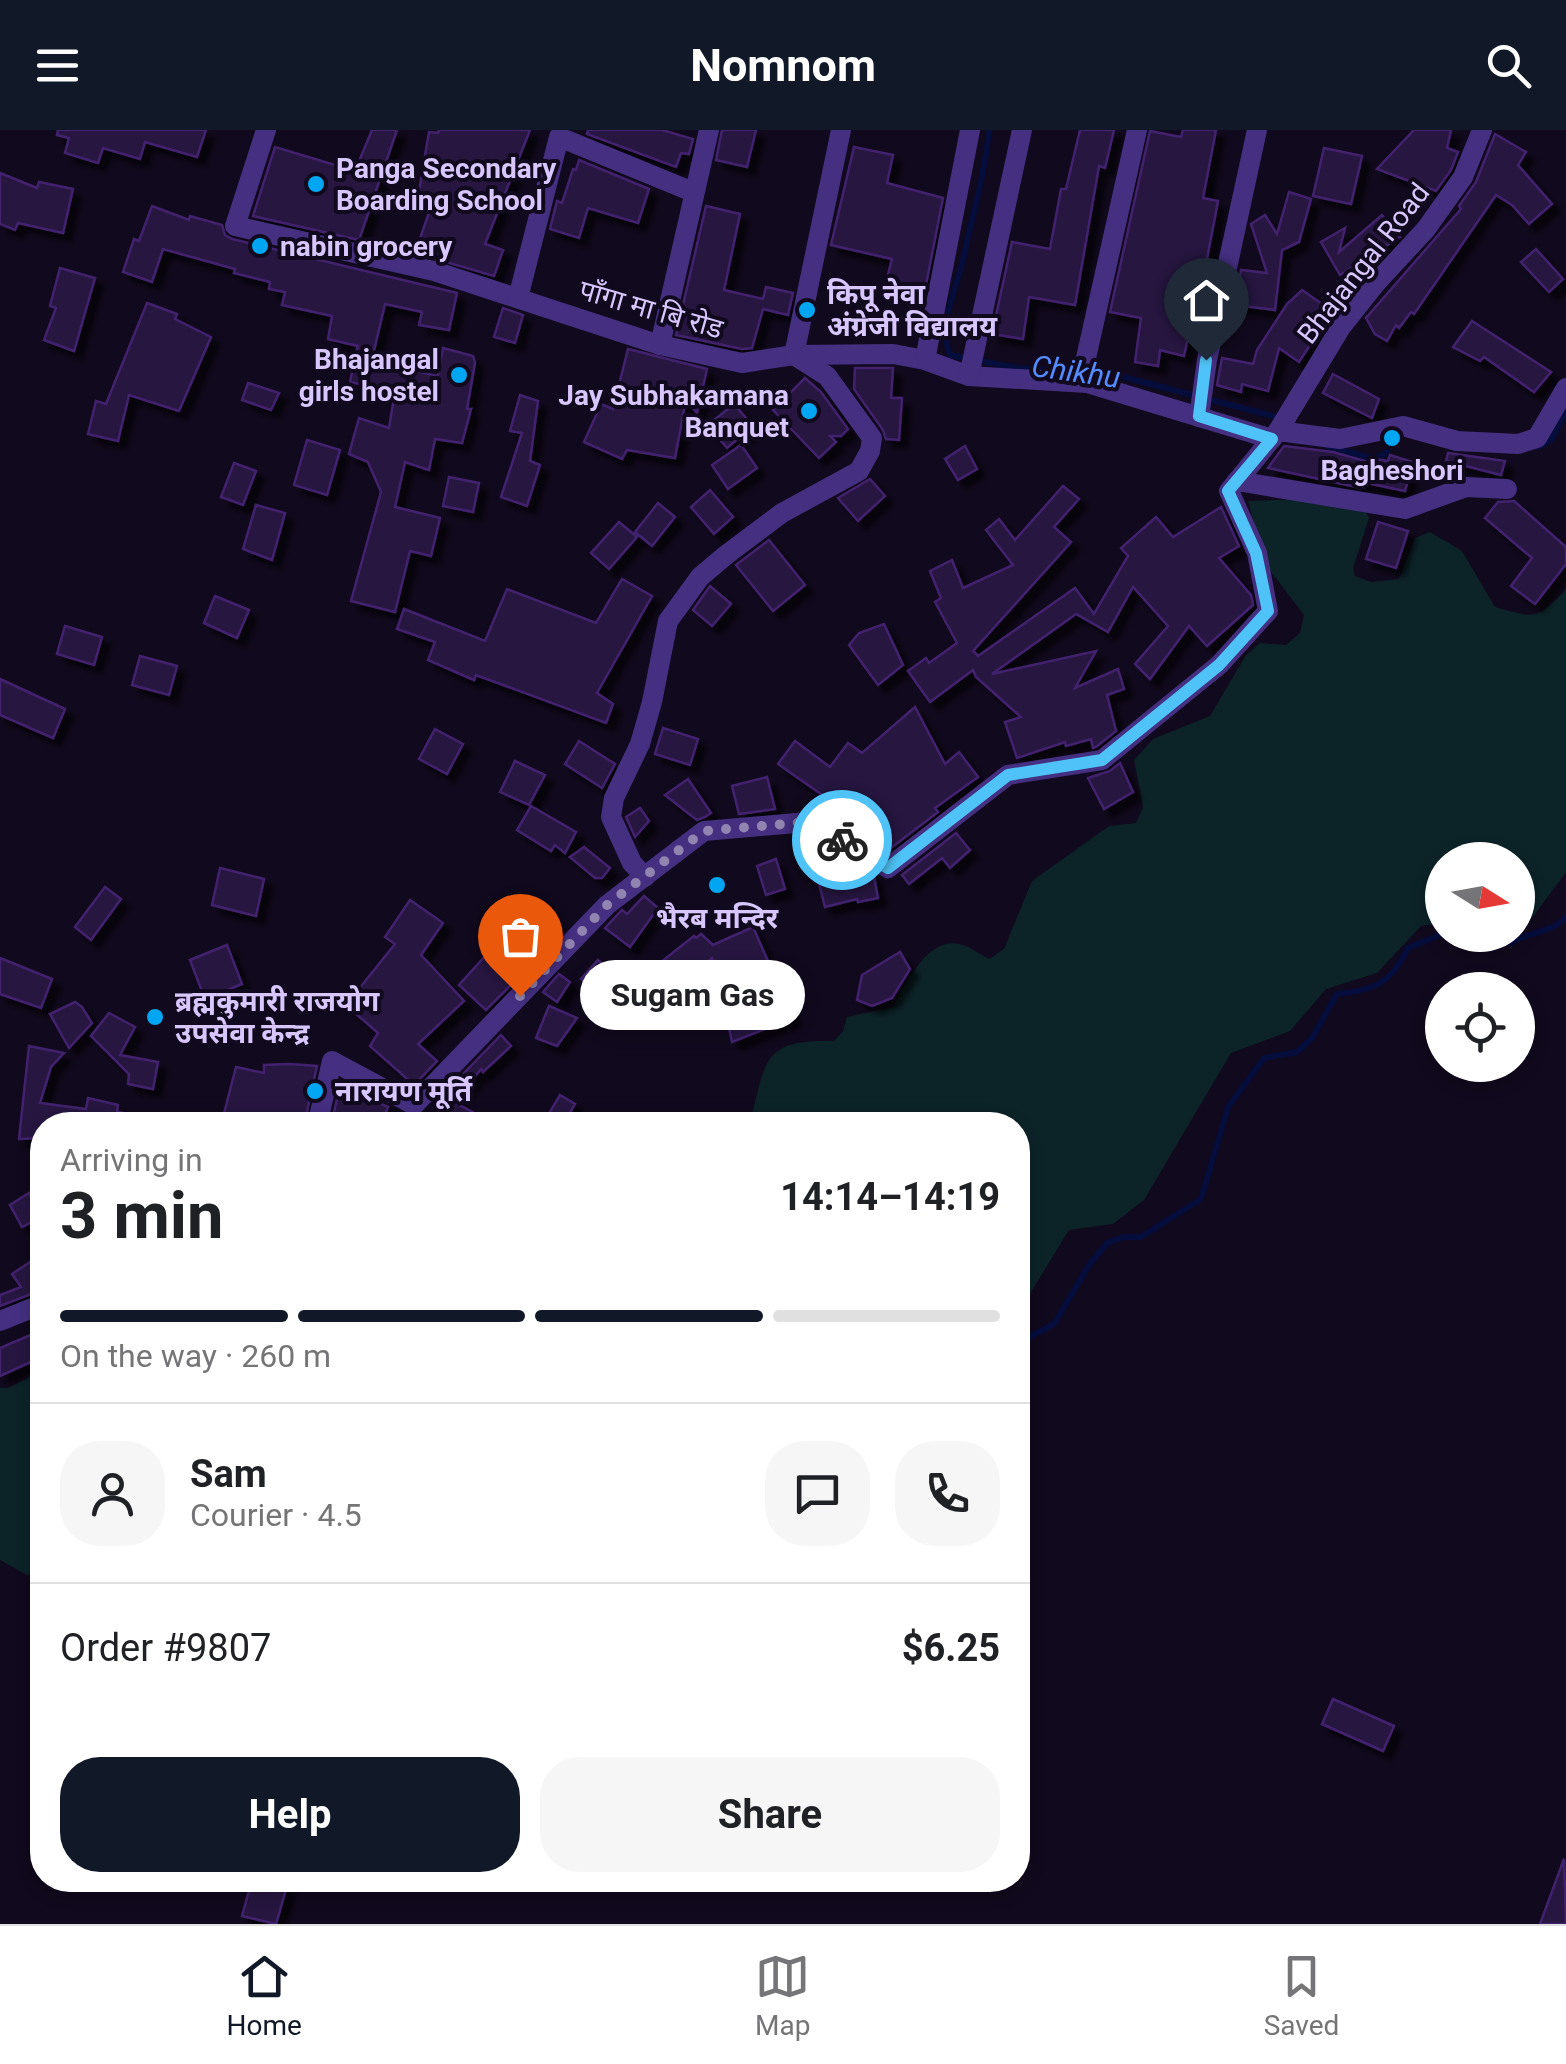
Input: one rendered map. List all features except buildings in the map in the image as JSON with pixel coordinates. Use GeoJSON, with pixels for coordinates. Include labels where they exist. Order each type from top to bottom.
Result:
{"type":"FeatureCollection","features":[{"type":"Feature","properties":{"kind":"street","name":"पाँगा मा बि रोड"},"geometry":{"type":"LineString","coordinates":[[266,130],[235,226],[378,256],[660,345],[742,363],[794,355],[893,354],[925,360],[969,376],[1088,383],[1275,435],[1340,439],[1403,426],[1458,441],[1518,444],[1537,438],[1566,388]]}},
{"type":"Feature","properties":{"kind":"street"},"geometry":{"type":"LineString","coordinates":[[660,345],[709,130]]}},
{"type":"Feature","properties":{"kind":"street"},"geometry":{"type":"LineString","coordinates":[[645,877],[632,863],[610,817],[614,798],[640,744],[668,621],[700,577],[713,566],[782,514],[859,471],[870,451],[872,438],[827,376],[794,355],[841,130]]}},
{"type":"Feature","properties":{"kind":"street"},"geometry":{"type":"LineString","coordinates":[[925,360],[970,130]]}},
{"type":"Feature","properties":{"kind":"street"},"geometry":{"type":"LineString","coordinates":[[969,376],[1022,130]]}},
{"type":"Feature","properties":{"kind":"street"},"geometry":{"type":"LineString","coordinates":[[1088,383],[1086,358],[1137,130]]}},
{"type":"Feature","properties":{"kind":"street"},"geometry":{"type":"LineString","coordinates":[[1199,416],[1206,360],[1257,130]]}},
{"type":"Feature","properties":{"kind":"street","name":"Bhajangal Road"},"geometry":{"type":"LineString","coordinates":[[1237,480],[1275,435],[1341,327],[1376,282],[1426,229],[1464,177],[1482,130]]}},
{"type":"Feature","properties":{"kind":"street"},"geometry":{"type":"LineString","coordinates":[[518,298],[559,137],[693,192]]}},
{"type":"Feature","properties":{"kind":"street"},"geometry":{"type":"LineString","coordinates":[[320,1112],[332,1061],[414,1105],[607,905],[704,831],[819,821],[847,844],[888,868],[1008,775],[1102,760],[1219,665],[1268,611],[1256,553],[1228,491],[1237,480],[1405,509],[1466,487],[1507,489]]}},
{"type":"Feature","properties":{"kind":"street"},"geometry":{"type":"LineString","coordinates":[[0,1321],[30,1309]]}},
{"type":"Feature","properties":{"kind":"green space"},"geometry":{"type":"Polygon","coordinates":[[[1303,499],[1365,510],[1369,518],[1353,568],[1355,576],[1371,582],[1399,579],[1415,538],[1430,532],[1462,551],[1495,607],[1534,614],[1548,607],[1566,589],[1566,872],[1535,914],[1535,842],[1425,842],[1425,925],[1377,973],[1326,989],[1290,1031],[1231,1053],[1144,1200],[1113,1224],[1069,1230],[1030,1293],[1030,1112],[753,1112],[764,1070],[779,1050],[810,1041],[834,1041],[843,1031],[847,1017],[893,1007],[919,965],[937,948],[959,944],[989,959],[1004,949],[1032,881],[1109,826],[1136,823],[1143,807],[1134,760],[1153,739],[1210,716],[1246,655],[1260,643],[1286,645],[1300,633],[1304,615],[1265,564],[1248,501],[1303,499]]]}},
{"type":"Feature","properties":{"kind":"green space"},"geometry":{"type":"Polygon","coordinates":[[[30,1377],[27,1575],[0,1560],[0,1388],[30,1377]]]}},
{"type":"Feature","properties":{"kind":"waterway","name":"Chikhu"},"geometry":{"type":"LineString","coordinates":[[989,130],[978,193],[947,318],[950,355],[1017,368],[1108,373],[1280,418]]}},
{"type":"Feature","properties":{"kind":"waterway","name":"Chikhu"},"geometry":{"type":"LineString","coordinates":[[1539,447],[1552,439],[1566,411]]}},
{"type":"Feature","properties":{"kind":"waterway","name":"Chikhu"},"geometry":{"type":"LineString","coordinates":[[1329,447],[1372,458],[1385,454],[1400,434]]}},
{"type":"Feature","properties":{"kind":"waterway","name":"Chikhu"},"geometry":{"type":"LineString","coordinates":[[1535,933],[1566,917]]}},
{"type":"Feature","properties":{"kind":"waterway","name":"Chikhu"},"geometry":{"type":"LineString","coordinates":[[1030,1337],[1054,1324],[1089,1265],[1107,1243],[1123,1237],[1141,1237],[1201,1199],[1228,1107],[1264,1058],[1297,1052],[1312,1038],[1337,994],[1380,983],[1395,970],[1408,948],[1425,941]]}},
{"type":"Feature","properties":{"kind":"way so far"},"geometry":{"type":"LineString","coordinates":[[520,996],[607,905],[704,831],[819,821],[842,840]]}},
{"type":"Feature","properties":{"kind":"place","name":"Panga Secondary Boarding School"},"geometry":{"type":"Point","coordinates":[316,184]}},
{"type":"Feature","properties":{"kind":"place","name":"nabin grocery"},"geometry":{"type":"Point","coordinates":[260,246]}},
{"type":"Feature","properties":{"kind":"place","name":"किपू नेवा अंग्रेजी विद्यालय"},"geometry":{"type":"Point","coordinates":[807,310]}},
{"type":"Feature","properties":{"kind":"place","name":"Bhajangal girls hostel"},"geometry":{"type":"Point","coordinates":[459,375]}},
{"type":"Feature","properties":{"kind":"place","name":"Jay Subhakamana Banquet"},"geometry":{"type":"Point","coordinates":[809,411]}},
{"type":"Feature","properties":{"kind":"place","name":"Bagheshori"},"geometry":{"type":"Point","coordinates":[1392,438]}},
{"type":"Feature","properties":{"kind":"place","name":"भैरब मन्दिर"},"geometry":{"type":"Point","coordinates":[717,885]}},
{"type":"Feature","properties":{"kind":"place","name":"Sugam Gas"},"geometry":{"type":"Point","coordinates":[520,996]}},
{"type":"Feature","properties":{"kind":"place","name":"ब्रह्मकुमारी राजयोग उपसेवा केन्द्र"},"geometry":{"type":"Point","coordinates":[155,1017]}},
{"type":"Feature","properties":{"kind":"place","name":"नारायण मूर्ति"},"geometry":{"type":"Point","coordinates":[315,1091]}},
{"type":"Feature","properties":{"kind":"route"},"geometry":{"type":"LineString","coordinates":[[842,840],[888,868],[1008,775],[1102,760],[1219,665],[1268,611],[1256,553],[1228,491],[1272,439],[1199,416],[1206,360]]}}]}
